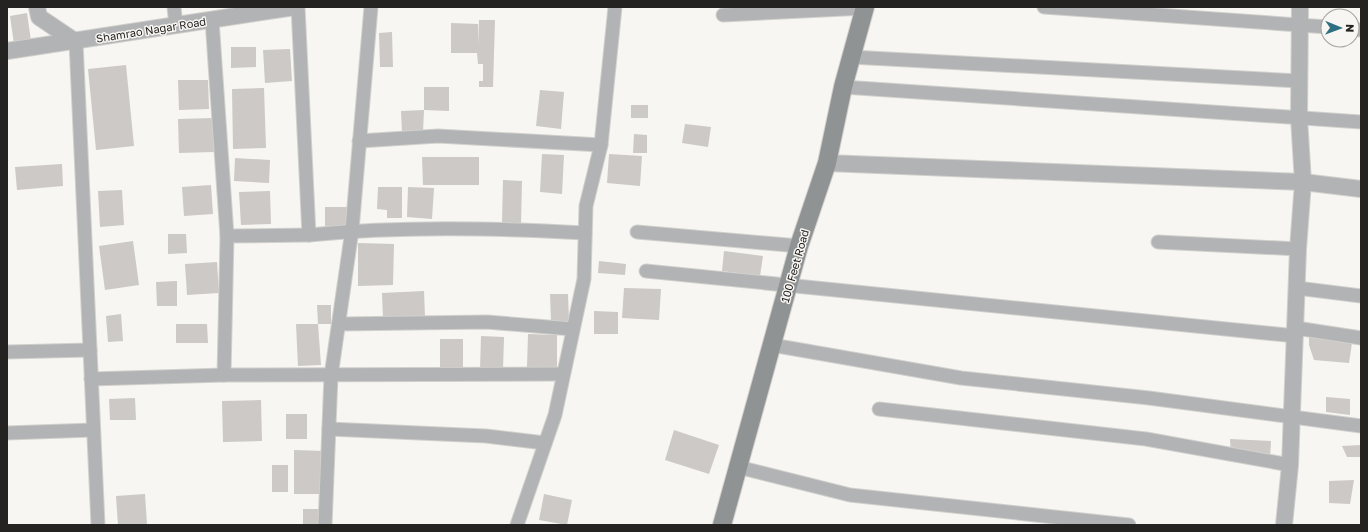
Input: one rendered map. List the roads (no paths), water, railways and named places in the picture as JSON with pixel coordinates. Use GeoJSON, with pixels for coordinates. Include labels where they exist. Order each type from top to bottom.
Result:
{"type":"FeatureCollection","features":[{"type":"Feature","properties":{"kind":"main road","name":"100 Feet Road"},"geometry":{"type":"LineString","coordinates":[[722,525],[799,246],[828,163],[843,87],[865,8]]}},
{"type":"Feature","properties":{"kind":"street"},"geometry":{"type":"LineString","coordinates":[[37,7],[39,17],[76,42],[98,525]]}},
{"type":"Feature","properties":{"kind":"street"},"geometry":{"type":"LineString","coordinates":[[174,7],[176,26]]}},
{"type":"Feature","properties":{"kind":"street","name":"Shamrao Nagar Road"},"geometry":{"type":"LineString","coordinates":[[7,51],[176,26],[212,20],[254,10],[294,7]]}},
{"type":"Feature","properties":{"kind":"street"},"geometry":{"type":"LineString","coordinates":[[298,7],[309,235]]}},
{"type":"Feature","properties":{"kind":"street"},"geometry":{"type":"LineString","coordinates":[[325,525],[331,376],[352,230],[371,7]]}},
{"type":"Feature","properties":{"kind":"street"},"geometry":{"type":"LineString","coordinates":[[517,525],[555,415],[572,329],[584,279],[586,206],[601,145],[615,7]]}},
{"type":"Feature","properties":{"kind":"street"},"geometry":{"type":"LineString","coordinates":[[1044,7],[1320,26]]}},
{"type":"Feature","properties":{"kind":"street"},"geometry":{"type":"LineString","coordinates":[[1284,525],[1290,465],[1298,248],[1303,182],[1299,118],[1300,7]]}},
{"type":"Feature","properties":{"kind":"street"},"geometry":{"type":"LineString","coordinates":[[723,15],[865,8]]}},
{"type":"Feature","properties":{"kind":"street"},"geometry":{"type":"LineString","coordinates":[[212,20],[227,236],[224,376]]}},
{"type":"Feature","properties":{"kind":"street"},"geometry":{"type":"LineString","coordinates":[[852,57],[1300,81]]}},
{"type":"Feature","properties":{"kind":"street"},"geometry":{"type":"LineString","coordinates":[[843,87],[1361,122]]}},
{"type":"Feature","properties":{"kind":"street"},"geometry":{"type":"LineString","coordinates":[[359,140],[438,136],[601,145]]}},
{"type":"Feature","properties":{"kind":"street"},"geometry":{"type":"LineString","coordinates":[[828,163],[1303,182],[1361,189]]}},
{"type":"Feature","properties":{"kind":"street"},"geometry":{"type":"LineString","coordinates":[[227,236],[309,235],[352,230],[490,228],[585,233]]}},
{"type":"Feature","properties":{"kind":"street"},"geometry":{"type":"LineString","coordinates":[[637,232],[799,246]]}},
{"type":"Feature","properties":{"kind":"street"},"geometry":{"type":"LineString","coordinates":[[1158,242],[1298,248]]}},
{"type":"Feature","properties":{"kind":"street"},"geometry":{"type":"LineString","coordinates":[[646,271],[1361,338]]}},
{"type":"Feature","properties":{"kind":"street"},"geometry":{"type":"LineString","coordinates":[[1297,288],[1361,296]]}},
{"type":"Feature","properties":{"kind":"street"},"geometry":{"type":"LineString","coordinates":[[339,324],[487,322],[572,329]]}},
{"type":"Feature","properties":{"kind":"street"},"geometry":{"type":"LineString","coordinates":[[772,345],[961,378],[1149,398],[1291,418],[1361,426]]}},
{"type":"Feature","properties":{"kind":"street"},"geometry":{"type":"LineString","coordinates":[[7,352],[90,350]]}},
{"type":"Feature","properties":{"kind":"street"},"geometry":{"type":"LineString","coordinates":[[91,380],[224,376],[563,374]]}},
{"type":"Feature","properties":{"kind":"street"},"geometry":{"type":"LineString","coordinates":[[879,409],[1146,439],[1290,465]]}},
{"type":"Feature","properties":{"kind":"street"},"geometry":{"type":"LineString","coordinates":[[329,429],[486,436],[545,443]]}},
{"type":"Feature","properties":{"kind":"street"},"geometry":{"type":"LineString","coordinates":[[7,433],[93,430]]}},
{"type":"Feature","properties":{"kind":"street"},"geometry":{"type":"LineString","coordinates":[[738,467],[850,495],[1129,525]]}}]}
